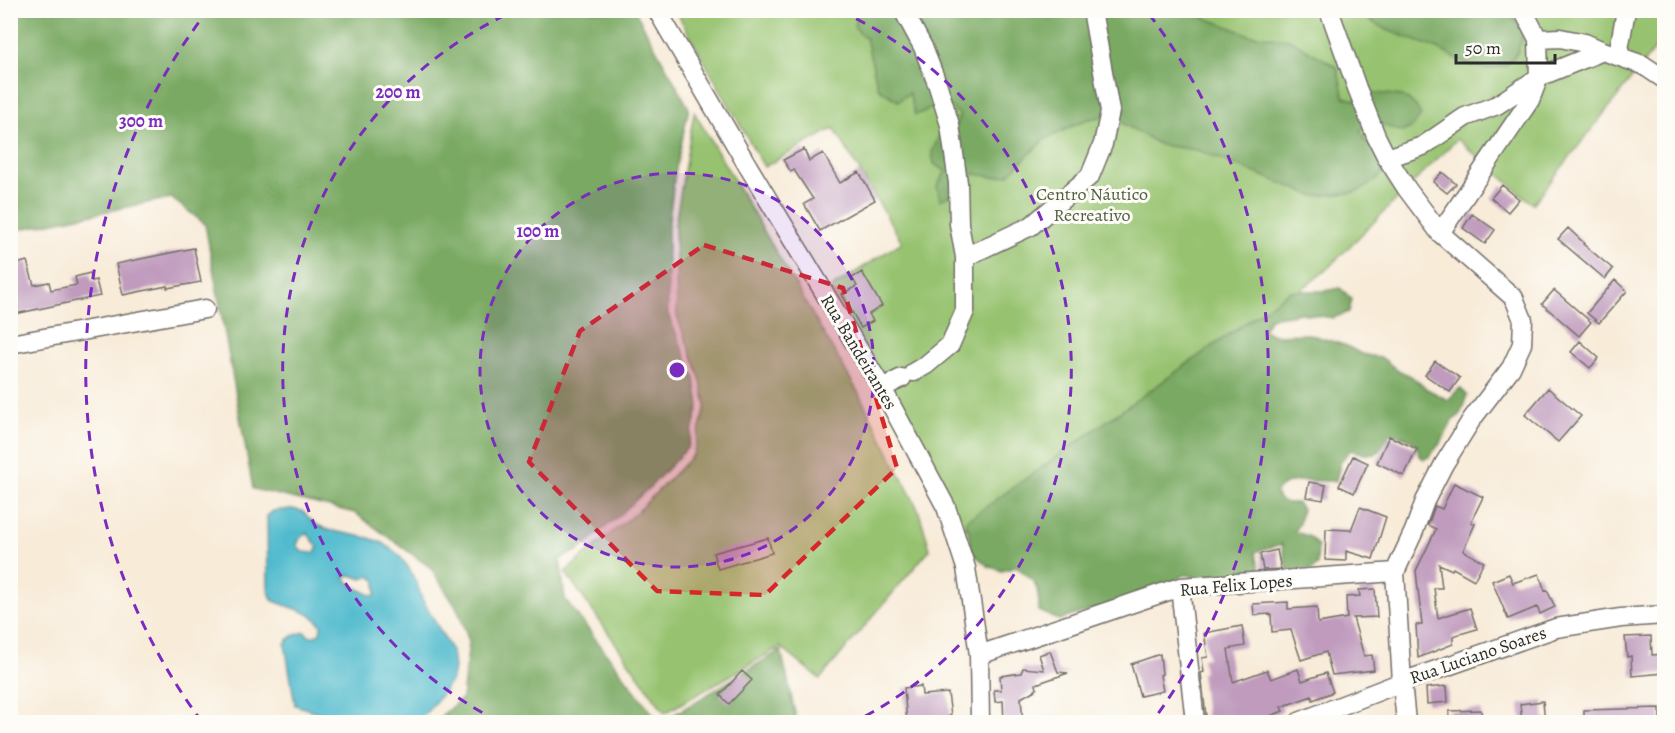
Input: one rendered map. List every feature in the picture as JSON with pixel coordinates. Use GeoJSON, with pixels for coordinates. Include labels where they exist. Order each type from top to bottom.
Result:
{"type":"FeatureCollection","features":[{"type":"Feature","properties":{"kind":"street","name":"Rua Bandeirantes"},"geometry":{"type":"LineString","coordinates":[[657,10],[882,388],[946,507],[966,568],[979,655],[980,723]]}},
{"type":"Feature","properties":{"kind":"street"},"geometry":{"type":"LineString","coordinates":[[882,388],[926,365],[950,345],[965,311],[965,257],[959,224],[958,183],[950,125],[923,47],[903,10]]}},
{"type":"Feature","properties":{"kind":"street"},"geometry":{"type":"LineString","coordinates":[[965,257],[1031,226],[1090,176],[1103,144],[1110,111],[1092,10]]}},
{"type":"Feature","properties":{"kind":"street"},"geometry":{"type":"LineString","coordinates":[[1329,10],[1361,98],[1387,158],[1440,233],[1514,298],[1523,320],[1522,344],[1511,368],[1472,419],[1444,464],[1425,501],[1395,572],[1406,723]]}},
{"type":"Feature","properties":{"kind":"street"},"geometry":{"type":"LineString","coordinates":[[1440,233],[1526,107],[1539,77],[1538,39],[1523,10]]}},
{"type":"Feature","properties":{"kind":"street"},"geometry":{"type":"LineString","coordinates":[[1610,53],[1626,10]]}},
{"type":"Feature","properties":{"kind":"street"},"geometry":{"type":"LineString","coordinates":[[1538,39],[1560,38],[1585,42],[1643,65],[1665,79]]}},
{"type":"Feature","properties":{"kind":"street"},"geometry":{"type":"LineString","coordinates":[[1387,158],[1423,146],[1465,117],[1497,105],[1539,77],[1610,53]]}},
{"type":"Feature","properties":{"kind":"street"},"geometry":{"type":"LineString","coordinates":[[10,344],[205,309]]}},
{"type":"Feature","properties":{"kind":"street","name":"Rua Felix Lopes"},"geometry":{"type":"LineString","coordinates":[[979,655],[1180,588],[1395,572]]}},
{"type":"Feature","properties":{"kind":"street"},"geometry":{"type":"LineString","coordinates":[[1180,588],[1195,723]]}},
{"type":"Feature","properties":{"kind":"street","name":"Rua Luciano Soares"},"geometry":{"type":"LineString","coordinates":[[1299,723],[1402,682],[1556,628],[1621,618],[1665,615]]}},
{"type":"Feature","properties":{"kind":"highlighted area"},"geometry":{"type":"Polygon","coordinates":[[[704,245],[843,288],[897,468],[765,595],[657,591],[529,462],[580,331],[704,245]]]}},
{"type":"Feature","properties":{"kind":"green space"},"geometry":{"type":"Polygon","coordinates":[[[855,10],[1187,11],[1250,35],[1289,39],[1337,67],[1344,97],[1354,100],[1368,92],[1403,96],[1416,106],[1421,116],[1411,128],[1402,132],[1377,123],[1360,130],[1365,141],[1384,156],[1386,165],[1376,180],[1361,190],[1350,193],[1314,196],[1197,150],[1160,145],[1109,115],[1085,120],[1044,140],[1008,175],[994,177],[968,173],[954,194],[940,200],[937,186],[946,171],[934,164],[932,152],[943,127],[954,128],[960,115],[946,103],[915,115],[909,93],[898,101],[878,88],[866,38],[854,26],[857,16],[855,10]]]}},
{"type":"Feature","properties":{"kind":"green space","name":"Centro Náutico Recreativo"},"geometry":{"type":"Polygon","coordinates":[[[1664,10],[1664,37],[1533,204],[1457,139],[1326,270],[1260,323],[960,532],[831,288],[902,242],[834,128],[764,167],[676,11],[1664,10]]]}},
{"type":"Feature","properties":{"kind":"green space"},"geometry":{"type":"Polygon","coordinates":[[[10,11],[635,11],[689,108],[675,173],[668,228],[668,314],[695,378],[699,406],[688,447],[622,513],[579,550],[560,559],[565,599],[659,722],[434,722],[462,698],[469,642],[458,610],[431,568],[355,513],[253,489],[205,224],[171,198],[11,231],[10,11]]]}},
{"type":"Feature","properties":{"kind":"green space"},"geometry":{"type":"Polygon","coordinates":[[[1353,11],[1511,11],[1523,36],[1517,53],[1506,66],[1488,69],[1471,66],[1438,49],[1387,30],[1353,11]]]}},
{"type":"Feature","properties":{"kind":"green space"},"geometry":{"type":"Polygon","coordinates":[[[694,112],[858,392],[918,509],[930,549],[820,679],[780,647],[665,713],[565,572],[639,510],[693,455],[706,405],[700,378],[677,316],[675,225],[694,112]]]}},
{"type":"Feature","properties":{"kind":"green space"},"geometry":{"type":"Polygon","coordinates":[[[1340,288],[1352,299],[1349,312],[1333,318],[1301,313],[1270,318],[1263,330],[1274,335],[1309,334],[1347,346],[1361,354],[1382,358],[1427,389],[1448,400],[1460,388],[1467,395],[1460,415],[1453,420],[1442,441],[1429,457],[1424,459],[1420,456],[1416,445],[1409,439],[1389,434],[1380,450],[1375,454],[1350,450],[1341,461],[1336,481],[1311,480],[1280,487],[1275,493],[1279,499],[1287,503],[1297,503],[1302,509],[1299,524],[1294,531],[1310,537],[1318,546],[1317,565],[1312,570],[1301,569],[1288,572],[1282,544],[1255,552],[1263,579],[1199,582],[1191,576],[1184,575],[1170,586],[1059,620],[1039,611],[1037,590],[1033,580],[1023,572],[1016,567],[1002,571],[988,566],[971,550],[966,521],[1290,291],[1324,291],[1340,288]]]}},
{"type":"Feature","properties":{"kind":"green space"},"geometry":{"type":"Polygon","coordinates":[[[781,650],[797,722],[662,722],[781,650]]]}},
{"type":"Feature","properties":{"kind":"water"},"geometry":{"type":"Polygon","coordinates":[[[292,509],[302,511],[315,524],[328,530],[383,543],[398,554],[408,567],[422,599],[452,651],[454,668],[452,679],[426,713],[413,722],[354,722],[340,720],[295,705],[285,644],[291,637],[305,632],[309,636],[315,636],[320,633],[321,625],[311,616],[272,600],[268,588],[267,516],[273,511],[292,509]],[[307,533],[300,538],[297,545],[302,552],[314,553],[318,547],[307,533]],[[351,575],[344,577],[358,589],[376,596],[376,581],[369,576],[362,579],[351,575]]]}},
{"type":"Feature","properties":{"kind":"building"},"geometry":{"type":"Polygon","coordinates":[[[804,149],[809,161],[823,153],[840,183],[859,172],[875,200],[820,231],[804,204],[813,199],[794,170],[791,172],[783,160],[804,149]]]}},
{"type":"Feature","properties":{"kind":"building"},"geometry":{"type":"Polygon","coordinates":[[[1442,172],[1456,184],[1447,193],[1433,182],[1442,172]]]}},
{"type":"Feature","properties":{"kind":"building"},"geometry":{"type":"Polygon","coordinates":[[[1502,185],[1519,199],[1508,212],[1491,198],[1502,185]]]}},
{"type":"Feature","properties":{"kind":"building"},"geometry":{"type":"Polygon","coordinates":[[[1472,214],[1495,230],[1485,244],[1463,228],[1472,214]]]}},
{"type":"Feature","properties":{"kind":"building"},"geometry":{"type":"Polygon","coordinates":[[[1568,228],[1613,269],[1605,279],[1558,239],[1568,228]]]}},
{"type":"Feature","properties":{"kind":"building"},"geometry":{"type":"Polygon","coordinates":[[[194,248],[201,282],[123,295],[116,264],[194,248]]]}},
{"type":"Feature","properties":{"kind":"building"},"geometry":{"type":"Polygon","coordinates":[[[27,261],[34,285],[49,282],[51,290],[77,285],[75,277],[90,273],[92,281],[96,280],[100,296],[10,315],[10,292],[16,291],[10,266],[27,261]]]}},
{"type":"Feature","properties":{"kind":"building"},"geometry":{"type":"Polygon","coordinates":[[[862,272],[882,306],[869,314],[873,321],[861,328],[842,294],[857,286],[852,278],[862,272]]]}},
{"type":"Feature","properties":{"kind":"building"},"geometry":{"type":"Polygon","coordinates":[[[1615,280],[1627,291],[1599,323],[1587,313],[1615,280]]]}},
{"type":"Feature","properties":{"kind":"building"},"geometry":{"type":"Polygon","coordinates":[[[1554,290],[1591,322],[1579,336],[1542,304],[1554,290]]]}},
{"type":"Feature","properties":{"kind":"building"},"geometry":{"type":"Polygon","coordinates":[[[1580,341],[1599,358],[1590,368],[1571,352],[1580,341]]]}},
{"type":"Feature","properties":{"kind":"building"},"geometry":{"type":"Polygon","coordinates":[[[1435,361],[1460,378],[1450,392],[1425,375],[1435,361]]]}},
{"type":"Feature","properties":{"kind":"building"},"geometry":{"type":"Polygon","coordinates":[[[1548,388],[1581,416],[1558,442],[1525,415],[1548,388]]]}},
{"type":"Feature","properties":{"kind":"building"},"geometry":{"type":"Polygon","coordinates":[[[1389,436],[1417,449],[1404,476],[1377,463],[1389,436]]]}},
{"type":"Feature","properties":{"kind":"building"},"geometry":{"type":"Polygon","coordinates":[[[1353,456],[1368,463],[1354,493],[1339,486],[1353,456]]]}},
{"type":"Feature","properties":{"kind":"building"},"geometry":{"type":"Polygon","coordinates":[[[1309,482],[1326,485],[1323,500],[1306,497],[1309,482]]]}},
{"type":"Feature","properties":{"kind":"building"},"geometry":{"type":"Polygon","coordinates":[[[1454,483],[1483,497],[1471,522],[1475,524],[1463,551],[1484,562],[1474,580],[1453,568],[1452,570],[1439,564],[1442,588],[1434,588],[1438,618],[1470,608],[1477,629],[1453,636],[1453,644],[1418,658],[1416,625],[1422,625],[1416,571],[1436,529],[1428,525],[1435,506],[1442,509],[1454,483]]]}},
{"type":"Feature","properties":{"kind":"building"},"geometry":{"type":"Polygon","coordinates":[[[1360,507],[1386,517],[1373,559],[1346,551],[1346,561],[1325,560],[1326,529],[1351,530],[1360,507]]]}},
{"type":"Feature","properties":{"kind":"building"},"geometry":{"type":"Polygon","coordinates":[[[768,538],[772,553],[718,569],[713,553],[768,538]]]}},
{"type":"Feature","properties":{"kind":"building"},"geometry":{"type":"Polygon","coordinates":[[[1277,550],[1281,569],[1263,570],[1260,554],[1277,550]]]}},
{"type":"Feature","properties":{"kind":"building"},"geometry":{"type":"Polygon","coordinates":[[[1509,574],[1513,583],[1539,574],[1545,591],[1547,590],[1555,607],[1540,614],[1537,607],[1508,619],[1492,581],[1509,574]]]}},
{"type":"Feature","properties":{"kind":"building"},"geometry":{"type":"Polygon","coordinates":[[[1375,589],[1377,617],[1353,618],[1364,656],[1372,655],[1374,670],[1332,675],[1326,652],[1301,660],[1291,630],[1272,632],[1271,614],[1254,615],[1253,604],[1288,602],[1288,609],[1317,607],[1318,623],[1347,618],[1346,597],[1360,596],[1359,590],[1375,589]]]}},
{"type":"Feature","properties":{"kind":"building"},"geometry":{"type":"Polygon","coordinates":[[[1242,626],[1245,646],[1228,649],[1233,682],[1267,670],[1271,679],[1298,669],[1302,681],[1326,673],[1333,692],[1313,700],[1312,696],[1281,707],[1283,711],[1253,723],[1208,723],[1201,673],[1204,672],[1202,658],[1208,657],[1204,633],[1242,626]]]}},
{"type":"Feature","properties":{"kind":"building"},"geometry":{"type":"Polygon","coordinates":[[[1651,636],[1652,655],[1665,654],[1665,673],[1632,676],[1631,656],[1627,657],[1625,637],[1651,636]]]}},
{"type":"Feature","properties":{"kind":"building"},"geometry":{"type":"Polygon","coordinates":[[[1050,651],[1058,672],[1068,673],[1036,684],[1037,689],[1021,698],[1023,723],[1004,723],[1003,701],[995,702],[994,690],[1001,690],[1000,676],[1021,673],[1023,668],[1044,670],[1039,655],[1050,651]]]}},
{"type":"Feature","properties":{"kind":"building"},"geometry":{"type":"Polygon","coordinates":[[[1160,654],[1163,691],[1140,696],[1131,664],[1160,654]]]}},
{"type":"Feature","properties":{"kind":"building"},"geometry":{"type":"Polygon","coordinates":[[[742,671],[752,680],[729,704],[720,695],[742,671]]]}},
{"type":"Feature","properties":{"kind":"building"},"geometry":{"type":"Polygon","coordinates":[[[921,686],[922,695],[948,693],[951,716],[947,717],[947,723],[907,723],[904,688],[921,686]]]}},
{"type":"Feature","properties":{"kind":"building"},"geometry":{"type":"Polygon","coordinates":[[[1447,686],[1448,702],[1427,704],[1426,688],[1447,686]]]}},
{"type":"Feature","properties":{"kind":"building"},"geometry":{"type":"Polygon","coordinates":[[[1543,701],[1545,723],[1522,723],[1520,704],[1543,701]]]}},
{"type":"Feature","properties":{"kind":"building"},"geometry":{"type":"Polygon","coordinates":[[[1660,708],[1660,723],[1584,723],[1584,710],[1660,708]]]}},
{"type":"Feature","properties":{"kind":"building"},"geometry":{"type":"Polygon","coordinates":[[[1481,710],[1482,723],[1449,723],[1449,711],[1481,710]]]}}]}
